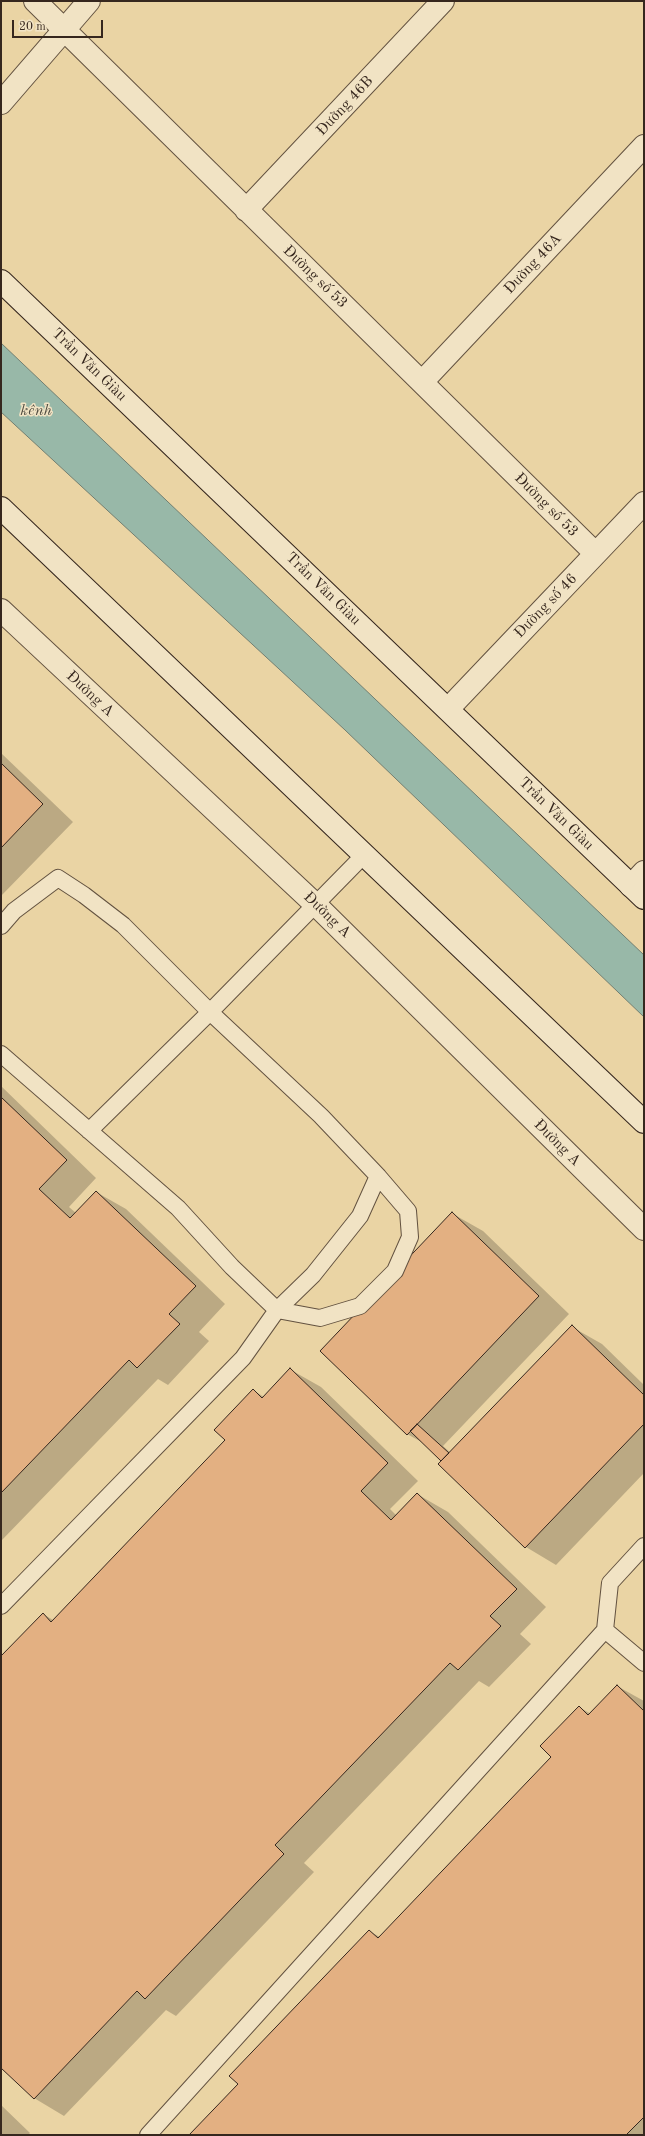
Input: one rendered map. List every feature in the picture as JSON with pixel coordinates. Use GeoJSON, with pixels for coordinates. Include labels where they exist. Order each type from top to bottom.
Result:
{"type":"FeatureCollection","features":[{"type":"Feature","properties":{"kind":"street","name":"Đường số 53"},"geometry":{"type":"LineString","coordinates":[[35,1],[596,553]]}},
{"type":"Feature","properties":{"kind":"street"},"geometry":{"type":"LineString","coordinates":[[1,102],[90,1]]}},
{"type":"Feature","properties":{"kind":"street","name":"Đường 46B"},"geometry":{"type":"LineString","coordinates":[[246,210],[443,1]]}},
{"type":"Feature","properties":{"kind":"street","name":"Đường 46A"},"geometry":{"type":"LineString","coordinates":[[422,382],[644,146]]}},
{"type":"Feature","properties":{"kind":"street","name":"Trần Văn Giàu"},"geometry":{"type":"LineString","coordinates":[[1,282],[448,709],[640,885]]}},
{"type":"Feature","properties":{"kind":"street","name":"Đường số 46"},"geometry":{"type":"LineString","coordinates":[[448,709],[644,503]]}},
{"type":"Feature","properties":{"kind":"street"},"geometry":{"type":"LineString","coordinates":[[1,508],[644,1122]]}},
{"type":"Feature","properties":{"kind":"street","name":"Đường A"},"geometry":{"type":"LineString","coordinates":[[1,610],[316,904],[644,1229]]}},
{"type":"Feature","properties":{"kind":"lane"},"geometry":{"type":"LineString","coordinates":[[89,1131],[210,1012],[365,854]]}},
{"type":"Feature","properties":{"kind":"lane"},"geometry":{"type":"LineString","coordinates":[[1,926],[14,911],[58,878],[123,926],[210,1012],[321,1116],[378,1176],[408,1212],[410,1237],[395,1271],[360,1306],[320,1318],[277,1310],[232,1267],[178,1208],[1,1054]]}},
{"type":"Feature","properties":{"kind":"lane"},"geometry":{"type":"LineString","coordinates":[[1,1606],[243,1358],[277,1310],[313,1275],[360,1216],[378,1176]]}},
{"type":"Feature","properties":{"kind":"lane"},"geometry":{"type":"LineString","coordinates":[[148,2135],[605,1630],[610,1583],[644,1546]]}},
{"type":"Feature","properties":{"kind":"lane"},"geometry":{"type":"LineString","coordinates":[[605,1630],[644,1663]]}},
{"type":"Feature","properties":{"kind":"water","name":"kênh"},"geometry":{"type":"Polygon","coordinates":[[[1,343],[644,955],[644,1017],[345,730],[1,412],[1,343]]]}},
{"type":"Feature","properties":{"kind":"building"},"geometry":{"type":"Polygon","coordinates":[[[1,763],[43,804],[1,848],[1,763]]]}},
{"type":"Feature","properties":{"kind":"building"},"geometry":{"type":"Polygon","coordinates":[[[1,1097],[67,1160],[39,1189],[70,1218],[96,1191],[196,1286],[169,1314],[180,1324],[137,1368],[129,1360],[1,1493],[1,1097]]]}},
{"type":"Feature","properties":{"kind":"building"},"geometry":{"type":"Polygon","coordinates":[[[452,1212],[539,1296],[407,1435],[320,1351],[452,1212]]]}},
{"type":"Feature","properties":{"kind":"building"},"geometry":{"type":"Polygon","coordinates":[[[572,1325],[644,1395],[644,1424],[525,1548],[438,1464],[572,1325]]]}},
{"type":"Feature","properties":{"kind":"building"},"geometry":{"type":"Polygon","coordinates":[[[290,1368],[388,1463],[361,1491],[391,1520],[417,1493],[517,1589],[490,1616],[501,1626],[458,1670],[450,1663],[275,1845],[284,1854],[145,1999],[137,1991],[34,2099],[1,2068],[1,1656],[43,1613],[51,1622],[225,1440],[214,1430],[253,1389],[262,1398],[290,1368]]]}},
{"type":"Feature","properties":{"kind":"building"},"geometry":{"type":"Polygon","coordinates":[[[417,1424],[449,1453],[441,1461],[410,1431],[417,1424]]]}},
{"type":"Feature","properties":{"kind":"building"},"geometry":{"type":"Polygon","coordinates":[[[617,1685],[644,1711],[644,2117],[626,2135],[189,2135],[238,2084],[229,2076],[369,1930],[378,1938],[551,1757],[540,1746],[579,1706],[588,1715],[617,1685]]]}}]}
